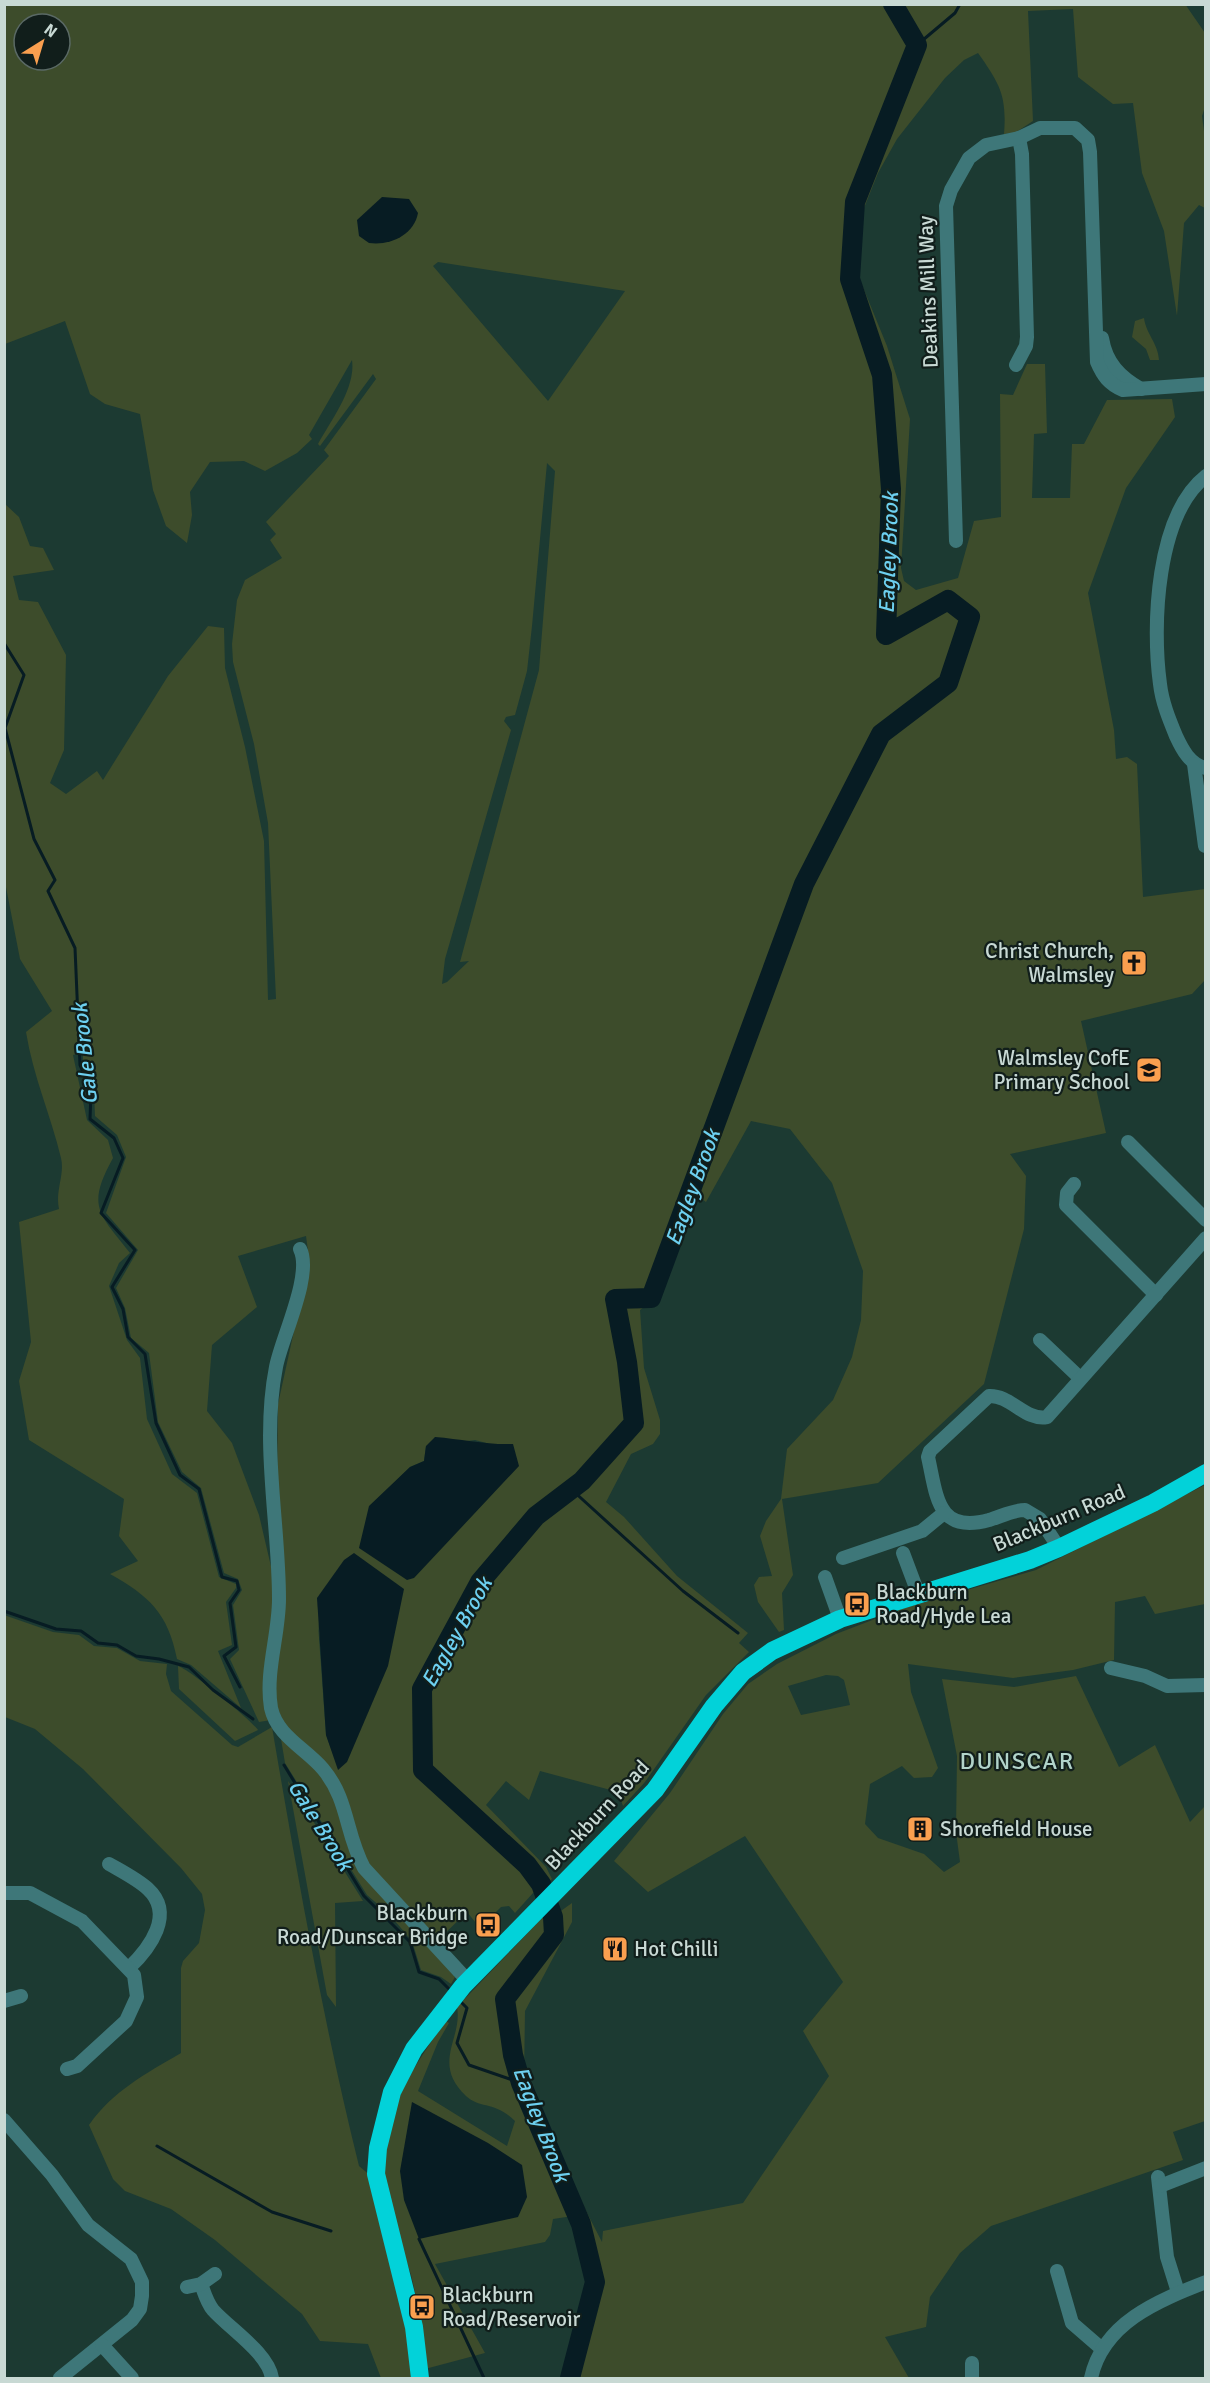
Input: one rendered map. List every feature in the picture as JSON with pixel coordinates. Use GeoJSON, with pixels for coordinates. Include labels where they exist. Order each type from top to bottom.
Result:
{"type":"FeatureCollection","features":[{"type":"Feature","properties":{"kind":"highway","name":"Blackburn Road"},"geometry":{"type":"LineString","coordinates":[[420,2379],[414,2327],[376,2174],[386,2114],[398,2076],[414,2049],[447,2005],[655,1790],[714,1706],[743,1672],[772,1651],[840,1619],[1030,1560],[1154,1503],[1206,1473]]}},
{"type":"Feature","properties":{"kind":"street","name":"Deakins Mill Way"},"geometry":{"type":"LineString","coordinates":[[956,541],[946,206],[959,175],[978,150],[986,145],[1018,138],[1040,128],[1075,128],[1088,140],[1097,299],[1104,348],[1109,360],[1128,381],[1143,390],[1206,384]]}},
{"type":"Feature","properties":{"kind":"street"},"geometry":{"type":"LineString","coordinates":[[1016,365],[1026,346],[1027,337],[1022,154],[1018,138]]}},
{"type":"Feature","properties":{"kind":"street"},"geometry":{"type":"LineString","coordinates":[[1203,846],[1200,766],[1179,742],[1164,705],[1158,664],[1158,617],[1163,567],[1176,518],[1192,489],[1206,476]]}},
{"type":"Feature","properties":{"kind":"street"},"geometry":{"type":"LineString","coordinates":[[1136,1145],[1206,1220]]}},
{"type":"Feature","properties":{"kind":"street"},"geometry":{"type":"LineString","coordinates":[[1074,1184],[1067,1193],[1061,1210],[1156,1295]]}},
{"type":"Feature","properties":{"kind":"street"},"geometry":{"type":"LineString","coordinates":[[1059,1548],[1040,1518],[1025,1510],[974,1524],[956,1521],[944,1513],[939,1504],[928,1457],[935,1444],[990,1396],[1002,1398],[1035,1418],[1047,1417],[1206,1238]]}},
{"type":"Feature","properties":{"kind":"street"},"geometry":{"type":"LineString","coordinates":[[300,1249],[303,1264],[300,1286],[276,1366],[272,1409],[272,1469],[279,1599],[269,1684],[274,1722],[323,1769],[343,1800],[352,1847],[364,1868],[466,1984]]}},
{"type":"Feature","properties":{"kind":"street"},"geometry":{"type":"LineString","coordinates":[[1041,1345],[1080,1378]]}},
{"type":"Feature","properties":{"kind":"street"},"geometry":{"type":"LineString","coordinates":[[843,1558],[922,1531],[944,1513]]}},
{"type":"Feature","properties":{"kind":"street"},"geometry":{"type":"LineString","coordinates":[[903,1553],[918,1593]]}},
{"type":"Feature","properties":{"kind":"street"},"geometry":{"type":"LineString","coordinates":[[825,1577],[840,1619]]}},
{"type":"Feature","properties":{"kind":"street"},"geometry":{"type":"LineString","coordinates":[[1111,1668],[1145,1676],[1167,1686],[1206,1684]]}},
{"type":"Feature","properties":{"kind":"street"},"geometry":{"type":"LineString","coordinates":[[109,1864],[126,1869],[153,1894],[160,1913],[160,1923],[152,1942],[129,1968]]}},
{"type":"Feature","properties":{"kind":"street"},"geometry":{"type":"LineString","coordinates":[[4,1893],[30,1893],[82,1921],[101,1938],[114,1956],[134,1975],[136,1997],[126,2021],[77,2066],[62,2071]]}},
{"type":"Feature","properties":{"kind":"street"},"geometry":{"type":"LineString","coordinates":[[4,2120],[52,2175],[83,2219],[131,2259],[142,2282],[140,2309],[132,2320],[60,2379]]}},
{"type":"Feature","properties":{"kind":"street"},"geometry":{"type":"LineString","coordinates":[[1178,2292],[1166,2250],[1159,2182],[1206,2168]]}},
{"type":"Feature","properties":{"kind":"street"},"geometry":{"type":"LineString","coordinates":[[1056,2267],[1072,2323],[1102,2349]]}},
{"type":"Feature","properties":{"kind":"street"},"geometry":{"type":"LineString","coordinates":[[187,2287],[201,2284],[215,2274]]}},
{"type":"Feature","properties":{"kind":"street"},"geometry":{"type":"LineString","coordinates":[[1091,2379],[1102,2349],[1121,2326],[1178,2292],[1206,2282]]}},
{"type":"Feature","properties":{"kind":"street"},"geometry":{"type":"LineString","coordinates":[[201,2284],[212,2309],[259,2356],[272,2379]]}},
{"type":"Feature","properties":{"kind":"street"},"geometry":{"type":"LineString","coordinates":[[102,2345],[132,2379]]}},
{"type":"Feature","properties":{"kind":"street"},"geometry":{"type":"LineString","coordinates":[[968,2378],[972,2363]]}},
{"type":"Feature","properties":{"kind":"green space"},"geometry":{"type":"Polygon","coordinates":[[[1185,4],[1205,33],[1206,104],[1202,116],[1206,146],[1205,208],[1199,205],[1184,223],[1177,316],[1164,231],[1142,173],[1133,103],[1113,104],[1078,77],[1073,9],[1028,11],[1033,121],[1015,133],[1004,134],[1003,100],[997,82],[978,53],[964,60],[945,78],[897,139],[878,173],[860,218],[858,275],[887,346],[910,419],[901,568],[904,581],[916,590],[958,578],[974,521],[1001,517],[1000,394],[1013,395],[1027,364],[1045,364],[1047,433],[1034,434],[1032,498],[1070,498],[1072,444],[1084,444],[1107,400],[1172,399],[1175,417],[1126,488],[1088,593],[1114,730],[1116,759],[1127,757],[1137,764],[1143,897],[1205,889],[1205,980],[1192,994],[1081,1021],[1106,1133],[1010,1154],[1026,1176],[1024,1229],[984,1384],[878,1483],[782,1499],[793,1575],[782,1593],[784,1630],[779,1632],[758,1602],[754,1585],[759,1577],[772,1576],[760,1536],[766,1521],[781,1499],[787,1449],[833,1400],[852,1357],[861,1320],[863,1271],[832,1183],[790,1129],[751,1121],[706,1202],[695,1194],[654,1300],[640,1310],[644,1368],[660,1420],[660,1434],[653,1444],[631,1454],[606,1502],[624,1517],[677,1576],[748,1633],[739,1643],[749,1652],[706,1695],[645,1782],[623,1806],[618,1792],[540,1771],[529,1800],[506,1781],[486,1805],[546,1867],[552,1879],[533,1893],[515,1913],[509,1906],[501,1907],[480,1928],[467,1912],[436,1942],[367,1866],[347,1798],[282,1726],[274,1708],[278,1404],[299,1308],[308,1251],[306,1236],[238,1256],[257,1307],[212,1345],[207,1411],[232,1443],[259,1515],[273,1575],[271,1720],[259,1722],[230,1659],[239,1650],[233,1605],[242,1590],[238,1579],[224,1573],[201,1488],[182,1472],[158,1422],[149,1353],[131,1338],[125,1308],[116,1288],[138,1250],[106,1213],[126,1157],[117,1135],[95,1116],[94,1092],[83,1062],[83,1052],[73,1055],[87,1120],[108,1140],[113,1158],[100,1188],[98,1199],[100,1209],[110,1228],[130,1253],[119,1263],[109,1286],[127,1340],[140,1358],[147,1419],[172,1474],[197,1493],[219,1577],[236,1584],[236,1588],[226,1602],[232,1645],[218,1651],[241,1708],[191,1665],[177,1659],[168,1629],[155,1608],[136,1590],[110,1574],[138,1561],[119,1536],[124,1499],[29,1440],[19,1381],[31,1342],[19,1222],[59,1209],[58,1196],[62,1164],[26,1032],[52,1011],[20,959],[5,882],[5,504],[19,517],[30,546],[43,548],[54,570],[13,576],[19,600],[38,602],[66,655],[64,750],[50,783],[66,794],[97,771],[103,780],[168,676],[208,626],[224,628],[225,668],[245,747],[264,841],[268,1000],[276,999],[268,823],[254,744],[233,662],[232,644],[237,600],[245,580],[282,558],[270,540],[276,534],[266,522],[329,456],[324,450],[376,379],[373,374],[320,446],[318,444],[346,393],[352,371],[352,360],[309,435],[312,439],[297,453],[265,471],[244,461],[210,462],[190,492],[192,515],[187,543],[166,526],[153,490],[140,414],[105,404],[90,394],[65,321],[5,344],[5,5],[1185,4]],[[438,262],[433,266],[548,401],[625,291],[438,262]],[[547,463],[527,671],[515,715],[506,717],[504,721],[511,730],[445,959],[442,984],[469,961],[460,962],[539,670],[555,471],[547,463]],[[475,1440],[426,1446],[424,1461],[410,1467],[397,1480],[513,1444],[494,1445],[475,1440]],[[318,1624],[326,1735],[339,1770],[318,1624]]]}},
{"type":"Feature","properties":{"kind":"green space"},"geometry":{"type":"Polygon","coordinates":[[[1144,318],[1157,349],[1159,360],[1150,360],[1146,349],[1132,337],[1135,321],[1144,318]]]}},
{"type":"Feature","properties":{"kind":"green space"},"geometry":{"type":"Polygon","coordinates":[[[1205,1485],[1205,1604],[1155,1614],[1145,1596],[1115,1602],[1114,1660],[1073,1670],[1013,1678],[908,1664],[911,1692],[938,1768],[932,1777],[914,1778],[902,1766],[870,1784],[865,1824],[878,1838],[924,1854],[944,1872],[960,1862],[956,1832],[957,1756],[942,1679],[1014,1687],[1076,1676],[1119,1767],[1155,1745],[1190,1822],[1205,1806],[1205,2121],[1173,2132],[1183,2160],[991,2226],[960,2253],[930,2297],[926,2327],[885,2337],[909,2378],[575,2378],[600,2280],[586,2223],[546,2133],[602,2242],[603,2231],[743,2203],[829,2076],[803,2031],[843,1982],[745,1836],[648,1892],[614,1861],[670,1793],[723,1714],[748,1684],[777,1664],[836,1634],[901,1609],[1036,1570],[1205,1485]],[[826,1675],[788,1686],[801,1715],[850,1705],[844,1680],[838,1676],[826,1675]]]}},
{"type":"Feature","properties":{"kind":"green space"},"geometry":{"type":"Polygon","coordinates":[[[4,1615],[53,1632],[79,1635],[94,1646],[117,1648],[140,1661],[167,1664],[166,1674],[171,1691],[232,1745],[238,1747],[272,1727],[322,2002],[359,2166],[372,2177],[411,2336],[414,2378],[381,2378],[368,2344],[320,2341],[302,2314],[215,2240],[171,2209],[125,2191],[113,2179],[89,2125],[108,2102],[119,2093],[142,2076],[181,2053],[181,1968],[183,1961],[199,1943],[205,1910],[202,1894],[181,1868],[83,1769],[35,1729],[5,1717],[4,1615]]]}},
{"type":"Feature","properties":{"kind":"green space"},"geometry":{"type":"Polygon","coordinates":[[[178,1666],[220,1695],[258,1730],[235,1741],[179,1689],[178,1666]]]}},
{"type":"Feature","properties":{"kind":"green space"},"geometry":{"type":"Polygon","coordinates":[[[280,1733],[320,1771],[338,1801],[347,1841],[455,1977],[451,1984],[441,1977],[421,1970],[412,1941],[389,1914],[367,1895],[285,1763],[280,1733]]]}},
{"type":"Feature","properties":{"kind":"green space"},"geometry":{"type":"Polygon","coordinates":[[[288,1781],[363,1901],[335,1903],[336,2007],[327,1995],[288,1781]]]}},
{"type":"Feature","properties":{"kind":"green space"},"geometry":{"type":"Polygon","coordinates":[[[572,1903],[572,1922],[525,2011],[524,2079],[517,2052],[510,2001],[558,1939],[558,1913],[572,1903]]]}},
{"type":"Feature","properties":{"kind":"green space"},"geometry":{"type":"Polygon","coordinates":[[[544,1916],[549,1935],[498,1997],[511,2071],[573,2216],[553,2219],[550,2235],[545,2242],[435,2264],[485,2353],[425,2369],[414,2287],[386,2193],[383,2165],[389,2125],[403,2088],[446,2021],[449,2023],[438,2042],[418,2091],[507,2146],[515,2121],[501,2110],[471,2100],[456,2084],[451,2073],[449,2062],[458,2018],[457,2007],[544,1916]]]}},
{"type":"Feature","properties":{"kind":"water"},"geometry":{"type":"Polygon","coordinates":[[[382,197],[409,199],[418,213],[416,221],[406,233],[393,241],[369,243],[359,236],[357,220],[382,197]]]}},
{"type":"Feature","properties":{"kind":"water"},"geometry":{"type":"Polygon","coordinates":[[[435,1437],[513,1444],[519,1466],[414,1578],[407,1580],[359,1548],[369,1506],[410,1467],[424,1461],[426,1446],[435,1437]]]}},
{"type":"Feature","properties":{"kind":"water"},"geometry":{"type":"Polygon","coordinates":[[[354,1553],[404,1589],[388,1666],[347,1762],[338,1770],[326,1735],[317,1598],[344,1560],[354,1553]]]}},
{"type":"Feature","properties":{"kind":"water"},"geometry":{"type":"Polygon","coordinates":[[[412,2102],[488,2143],[522,2165],[527,2197],[518,2217],[419,2239],[404,2200],[400,2171],[412,2102]]]}},
{"type":"Feature","properties":{"kind":"waterway","name":"Eagley Brook"},"geometry":{"type":"LineString","coordinates":[[570,2378],[595,2282],[581,2224],[521,2083],[513,2055],[505,1999],[554,1935],[553,1917],[541,1884],[527,1865],[423,1770],[422,1689],[480,1582],[536,1516],[582,1481],[634,1423],[627,1362],[615,1299],[651,1298],[804,884],[881,734],[948,683],[970,617],[948,600],[886,635],[891,489],[882,375],[850,279],[855,202],[917,45],[893,4]]}},
{"type":"Feature","properties":{"kind":"waterway"},"geometry":{"type":"LineString","coordinates":[[917,45],[955,13],[960,4]]}},
{"type":"Feature","properties":{"kind":"waterway","name":"Gale Brook"},"geometry":{"type":"LineString","coordinates":[[4,643],[24,675],[5,728],[34,839],[55,880],[48,891],[75,948],[80,1065],[91,1092],[90,1119],[114,1138],[123,1158],[101,1213],[135,1250],[112,1287],[123,1309],[128,1337],[145,1354],[156,1423],[180,1475],[199,1489],[222,1577],[237,1581],[239,1590],[230,1603],[236,1647],[224,1656],[240,1687]]}},
{"type":"Feature","properties":{"kind":"waterway"},"geometry":{"type":"LineString","coordinates":[[571,1489],[683,1591],[738,1633]]}},
{"type":"Feature","properties":{"kind":"waterway"},"geometry":{"type":"LineString","coordinates":[[4,1611],[56,1629],[81,1631],[98,1643],[117,1645],[136,1656],[189,1667],[213,1690],[253,1719]]}},
{"type":"Feature","properties":{"kind":"waterway","name":"Gale Brook"},"geometry":{"type":"LineString","coordinates":[[284,1765],[364,1896],[410,1942],[419,1972],[439,1979],[452,1992]]}},
{"type":"Feature","properties":{"kind":"waterway","name":"Gale Brook"},"geometry":{"type":"LineString","coordinates":[[460,2001],[467,2008],[457,2043],[469,2065],[521,2083]]}},
{"type":"Feature","properties":{"kind":"waterway"},"geometry":{"type":"LineString","coordinates":[[157,2146],[272,2212],[331,2231]]}},
{"type":"Feature","properties":{"kind":"waterway"},"geometry":{"type":"LineString","coordinates":[[419,2239],[484,2378]]}},
{"type":"Feature","properties":{"kind":"place","name":"Christ Church, Walmsley"},"geometry":{"type":"Point","coordinates":[1134,963]}},
{"type":"Feature","properties":{"kind":"place","name":"Walmsley CofE Primary School"},"geometry":{"type":"Point","coordinates":[1149,1070]}},
{"type":"Feature","properties":{"kind":"place","name":"Blackburn Road/Hyde Lea"},"geometry":{"type":"Point","coordinates":[857,1604]}},
{"type":"Feature","properties":{"kind":"place","name":"Shorefield House"},"geometry":{"type":"Point","coordinates":[920,1829]}},
{"type":"Feature","properties":{"kind":"place","name":"Blackburn Road/Dunscar Bridge"},"geometry":{"type":"Point","coordinates":[488,1925]}},
{"type":"Feature","properties":{"kind":"place","name":"Hot Chilli"},"geometry":{"type":"Point","coordinates":[615,1949]}},
{"type":"Feature","properties":{"kind":"place","name":"Blackburn Road/Reservoir"},"geometry":{"type":"Point","coordinates":[422,2307]}},
{"type":"Feature","properties":{"kind":"district","name":"DUNSCAR"},"geometry":{"type":"Point","coordinates":[1017,1761]}}]}
